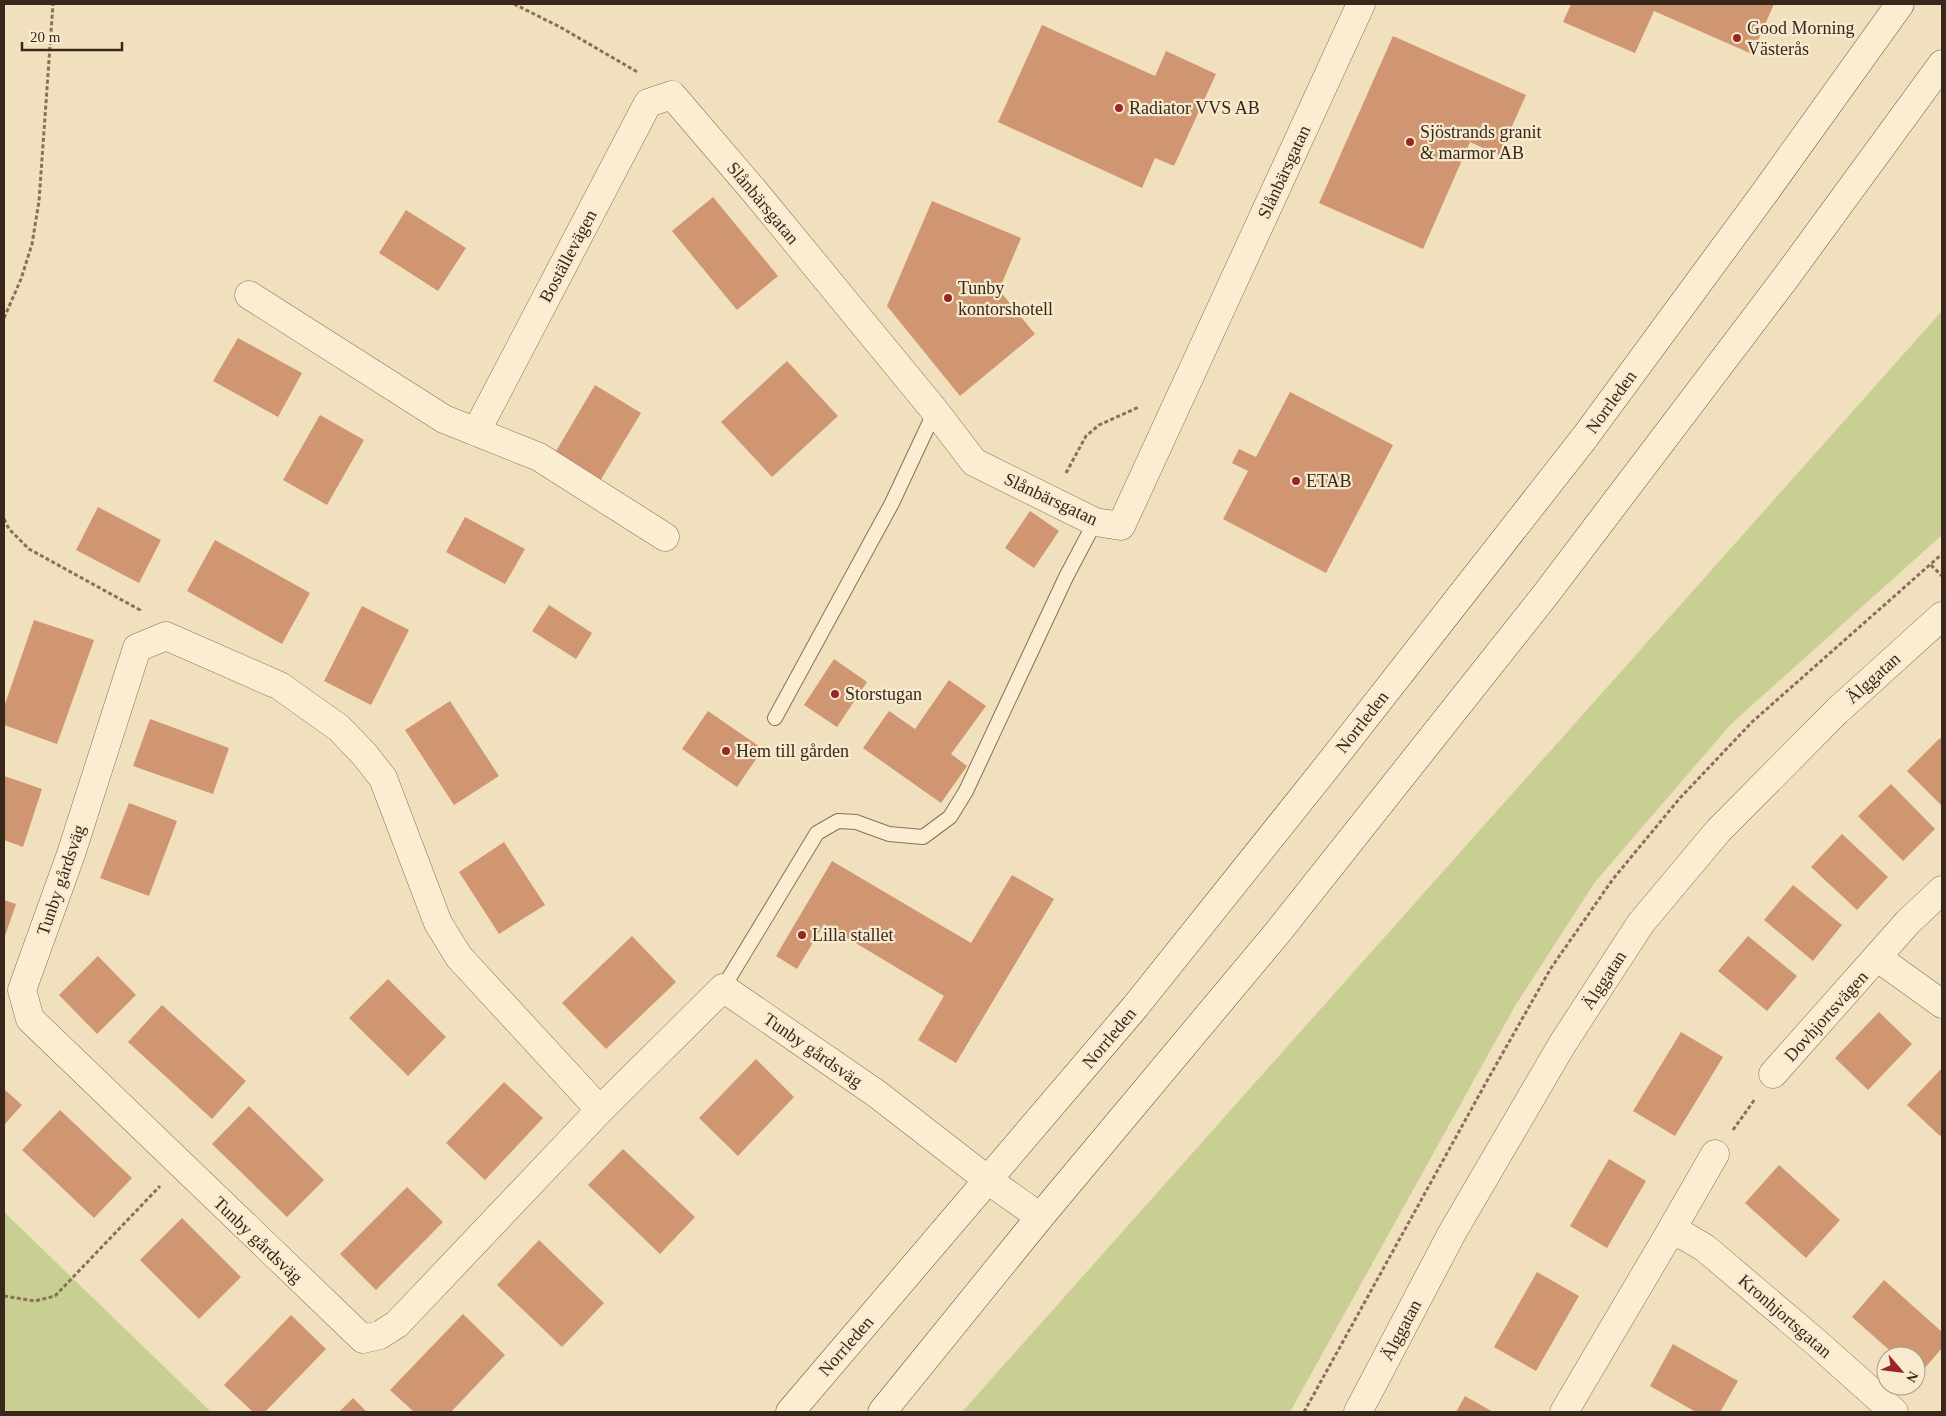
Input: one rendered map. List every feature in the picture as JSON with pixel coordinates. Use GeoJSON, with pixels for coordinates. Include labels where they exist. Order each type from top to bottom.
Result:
{"type":"FeatureCollection","features":[{"type":"Feature","properties":{"kind":"street","name":"Slånbärsgatan"},"geometry":{"type":"LineString","coordinates":[[660,99],[762,200],[935,411],[974,462],[1095,522],[1121,526],[1361,4]]}},
{"type":"Feature","properties":{"kind":"street","name":"Norrleden"},"geometry":{"type":"LineString","coordinates":[[790,1412],[1141,1000],[1326,768],[1579,445],[1763,195],[1900,4]]}},
{"type":"Feature","properties":{"kind":"street"},"geometry":{"type":"LineString","coordinates":[[882,1412],[1040,1217],[1278,932],[1546,594],[1788,276],[1942,64]]}},
{"type":"Feature","properties":{"kind":"street","name":"Boställevägen"},"geometry":{"type":"LineString","coordinates":[[476,432],[660,99]]}},
{"type":"Feature","properties":{"kind":"street"},"geometry":{"type":"LineString","coordinates":[[249,295],[444,420],[539,457],[665,537]]}},
{"type":"Feature","properties":{"kind":"street","name":"Älggatan"},"geometry":{"type":"LineString","coordinates":[[1358,1412],[1452,1233],[1563,1043],[1641,923],[1718,830],[1837,711],[1942,616]]}},
{"type":"Feature","properties":{"kind":"street"},"geometry":{"type":"LineString","coordinates":[[137,648],[166,636],[280,686],[338,728],[364,754],[383,778],[438,924],[459,956],[600,1110]]}},
{"type":"Feature","properties":{"kind":"street","name":"Tunby gårdsväg"},"geometry":{"type":"LineString","coordinates":[[137,648],[72,854],[22,990],[30,1020],[363,1339],[380,1335],[397,1324],[600,1110],[723,988],[877,1094],[988,1180],[1040,1217]]}},
{"type":"Feature","properties":{"kind":"street","name":"Dovhjortsvägen"},"geometry":{"type":"LineString","coordinates":[[1773,1074],[1908,922],[1942,890]]}},
{"type":"Feature","properties":{"kind":"street","name":"Dovhjortsvägen"},"geometry":{"type":"LineString","coordinates":[[1878,958],[1942,1004]]}},
{"type":"Feature","properties":{"kind":"street"},"geometry":{"type":"LineString","coordinates":[[1564,1412],[1715,1154]]}},
{"type":"Feature","properties":{"kind":"street","name":"Kronhjortsgatan"},"geometry":{"type":"LineString","coordinates":[[1669,1234],[1683,1235],[1705,1248],[1818,1344],[1894,1412]]}},
{"type":"Feature","properties":{"kind":"lane"},"geometry":{"type":"LineString","coordinates":[[775,718],[892,503],[935,411]]}},
{"type":"Feature","properties":{"kind":"lane"},"geometry":{"type":"LineString","coordinates":[[723,988],[817,833],[838,821],[856,822],[890,834],[923,837],[950,818],[966,791],[1066,577],[1095,522]]}},
{"type":"Feature","properties":{"kind":"path"},"geometry":{"type":"LineString","coordinates":[[4,318],[21,279],[32,244],[39,201],[53,4]]}},
{"type":"Feature","properties":{"kind":"path"},"geometry":{"type":"LineString","coordinates":[[514,4],[560,27],[643,75],[660,99]]}},
{"type":"Feature","properties":{"kind":"path"},"geometry":{"type":"LineString","coordinates":[[1052,501],[1086,436],[1099,425],[1137,410],[1143,404]]}},
{"type":"Feature","properties":{"kind":"path"},"geometry":{"type":"LineString","coordinates":[[4,519],[9,529],[29,549],[140,610],[137,648]]}},
{"type":"Feature","properties":{"kind":"path"},"geometry":{"type":"LineString","coordinates":[[1931,565],[1942,576]]}},
{"type":"Feature","properties":{"kind":"path"},"geometry":{"type":"LineString","coordinates":[[1715,1154],[1773,1074]]}},
{"type":"Feature","properties":{"kind":"path"},"geometry":{"type":"LineString","coordinates":[[4,1296],[35,1301],[55,1296],[172,1174],[179,1163]]}},
{"type":"Feature","properties":{"kind":"green space"},"geometry":{"type":"Polygon","coordinates":[[[1942,311],[1942,535],[1731,724],[1595,882],[1515,1006],[1290,1412],[962,1412],[1942,311]]]}},
{"type":"Feature","properties":{"kind":"green space"},"geometry":{"type":"Polygon","coordinates":[[[4,1212],[211,1412],[4,1412],[4,1212]]]}},
{"type":"Feature","properties":{"kind":"building","name":"Good Morning Västerås"},"geometry":{"type":"Polygon","coordinates":[[[1571,4],[1774,4],[1752,54],[1654,11],[1635,53],[1563,22],[1571,4]]]}},
{"type":"Feature","properties":{"kind":"building"},"geometry":{"type":"Polygon","coordinates":[[[1042,25],[1155,76],[1166,51],[1216,74],[1174,166],[1155,158],[1142,188],[998,122],[1042,25]]]}},
{"type":"Feature","properties":{"kind":"building"},"geometry":{"type":"Polygon","coordinates":[[[1393,36],[1526,95],[1499,155],[1470,142],[1423,249],[1319,203],[1393,36]]]}},
{"type":"Feature","properties":{"kind":"building"},"geometry":{"type":"Polygon","coordinates":[[[713,197],[778,276],[737,310],[672,231],[713,197]]]}},
{"type":"Feature","properties":{"kind":"building","name":"Tunby kontorshotell"},"geometry":{"type":"Polygon","coordinates":[[[932,201],[1021,238],[999,290],[1035,334],[960,396],[887,306],[932,201]]]}},
{"type":"Feature","properties":{"kind":"building"},"geometry":{"type":"Polygon","coordinates":[[[406,210],[466,248],[438,291],[379,253],[406,210]]]}},
{"type":"Feature","properties":{"kind":"building"},"geometry":{"type":"Polygon","coordinates":[[[238,338],[302,373],[278,417],[213,381],[238,338]]]}},
{"type":"Feature","properties":{"kind":"building"},"geometry":{"type":"Polygon","coordinates":[[[787,361],[838,416],[772,477],[721,422],[787,361]]]}},
{"type":"Feature","properties":{"kind":"building"},"geometry":{"type":"Polygon","coordinates":[[[595,385],[641,413],[600,481],[555,453],[595,385]]]}},
{"type":"Feature","properties":{"kind":"building"},"geometry":{"type":"Polygon","coordinates":[[[1290,392],[1393,445],[1326,573],[1223,519],[1248,471],[1232,463],[1239,449],[1256,457],[1290,392]]]}},
{"type":"Feature","properties":{"kind":"building"},"geometry":{"type":"Polygon","coordinates":[[[320,415],[364,440],[327,505],[283,480],[320,415]]]}},
{"type":"Feature","properties":{"kind":"building"},"geometry":{"type":"Polygon","coordinates":[[[98,507],[161,540],[139,583],[76,550],[98,507]]]}},
{"type":"Feature","properties":{"kind":"building"},"geometry":{"type":"Polygon","coordinates":[[[1030,511],[1059,531],[1034,568],[1005,548],[1030,511]]]}},
{"type":"Feature","properties":{"kind":"building"},"geometry":{"type":"Polygon","coordinates":[[[465,517],[525,549],[505,584],[446,552],[465,517]]]}},
{"type":"Feature","properties":{"kind":"building"},"geometry":{"type":"Polygon","coordinates":[[[215,540],[310,593],[282,644],[187,591],[215,540]]]}},
{"type":"Feature","properties":{"kind":"building"},"geometry":{"type":"Polygon","coordinates":[[[549,605],[592,633],[576,659],[532,631],[549,605]]]}},
{"type":"Feature","properties":{"kind":"building"},"geometry":{"type":"Polygon","coordinates":[[[362,606],[409,630],[371,705],[324,681],[362,606]]]}},
{"type":"Feature","properties":{"kind":"building"},"geometry":{"type":"Polygon","coordinates":[[[34,620],[94,640],[57,744],[4,725],[4,707],[34,620]]]}},
{"type":"Feature","properties":{"kind":"building","name":"Storstugan"},"geometry":{"type":"Polygon","coordinates":[[[834,659],[867,682],[837,727],[804,705],[834,659]]]}},
{"type":"Feature","properties":{"kind":"building"},"geometry":{"type":"Polygon","coordinates":[[[949,680],[986,706],[951,754],[967,766],[941,803],[863,748],[889,711],[915,729],[949,680]]]}},
{"type":"Feature","properties":{"kind":"building"},"geometry":{"type":"Polygon","coordinates":[[[450,701],[499,776],[454,805],[405,730],[450,701]]]}},
{"type":"Feature","properties":{"kind":"building"},"geometry":{"type":"Polygon","coordinates":[[[708,711],[763,749],[737,787],[682,749],[708,711]]]}},
{"type":"Feature","properties":{"kind":"building"},"geometry":{"type":"Polygon","coordinates":[[[150,719],[229,748],[213,794],[133,766],[150,719]]]}},
{"type":"Feature","properties":{"kind":"building"},"geometry":{"type":"Polygon","coordinates":[[[1940,738],[1942,741],[1942,806],[1907,771],[1940,738]]]}},
{"type":"Feature","properties":{"kind":"building"},"geometry":{"type":"Polygon","coordinates":[[[4,776],[42,789],[23,847],[4,840],[4,776]]]}},
{"type":"Feature","properties":{"kind":"building"},"geometry":{"type":"Polygon","coordinates":[[[1891,784],[1935,829],[1903,861],[1858,816],[1891,784]]]}},
{"type":"Feature","properties":{"kind":"building"},"geometry":{"type":"Polygon","coordinates":[[[129,803],[177,821],[149,896],[100,878],[129,803]]]}},
{"type":"Feature","properties":{"kind":"building"},"geometry":{"type":"Polygon","coordinates":[[[1842,834],[1888,877],[1857,910],[1811,867],[1842,834]]]}},
{"type":"Feature","properties":{"kind":"building"},"geometry":{"type":"Polygon","coordinates":[[[504,842],[545,905],[499,934],[459,872],[504,842]]]}},
{"type":"Feature","properties":{"kind":"building"},"geometry":{"type":"Polygon","coordinates":[[[832,861],[971,943],[1012,875],[1054,899],[956,1063],[918,1040],[944,996],[824,924],[797,969],[776,956],[832,861]]]}},
{"type":"Feature","properties":{"kind":"building"},"geometry":{"type":"Polygon","coordinates":[[[1793,885],[1842,925],[1813,961],[1764,920],[1793,885]]]}},
{"type":"Feature","properties":{"kind":"building"},"geometry":{"type":"Polygon","coordinates":[[[4,900],[16,904],[4,939],[4,900]]]}},
{"type":"Feature","properties":{"kind":"building"},"geometry":{"type":"Polygon","coordinates":[[[632,936],[676,982],[606,1049],[562,1003],[632,936]]]}},
{"type":"Feature","properties":{"kind":"building"},"geometry":{"type":"Polygon","coordinates":[[[1748,936],[1797,976],[1767,1011],[1718,971],[1748,936]]]}},
{"type":"Feature","properties":{"kind":"building"},"geometry":{"type":"Polygon","coordinates":[[[98,956],[136,995],[97,1034],[59,995],[98,956]]]}},
{"type":"Feature","properties":{"kind":"building"},"geometry":{"type":"Polygon","coordinates":[[[388,979],[446,1037],[408,1076],[349,1018],[388,979]]]}},
{"type":"Feature","properties":{"kind":"building"},"geometry":{"type":"Polygon","coordinates":[[[162,1005],[246,1081],[212,1119],[128,1042],[162,1005]]]}},
{"type":"Feature","properties":{"kind":"building"},"geometry":{"type":"Polygon","coordinates":[[[1879,1012],[1912,1044],[1868,1090],[1835,1058],[1879,1012]]]}},
{"type":"Feature","properties":{"kind":"building"},"geometry":{"type":"Polygon","coordinates":[[[1681,1032],[1723,1057],[1675,1136],[1633,1111],[1681,1032]]]}},
{"type":"Feature","properties":{"kind":"building"},"geometry":{"type":"Polygon","coordinates":[[[756,1059],[794,1097],[738,1156],[699,1118],[756,1059]]]}},
{"type":"Feature","properties":{"kind":"building"},"geometry":{"type":"Polygon","coordinates":[[[1942,1068],[1942,1134],[1940,1136],[1907,1105],[1942,1068]]]}},
{"type":"Feature","properties":{"kind":"building"},"geometry":{"type":"Polygon","coordinates":[[[504,1082],[543,1118],[485,1180],[446,1143],[504,1082]]]}},
{"type":"Feature","properties":{"kind":"building"},"geometry":{"type":"Polygon","coordinates":[[[4,1089],[22,1105],[4,1125],[4,1089]]]}},
{"type":"Feature","properties":{"kind":"building"},"geometry":{"type":"Polygon","coordinates":[[[249,1106],[324,1180],[287,1217],[212,1144],[249,1106]]]}},
{"type":"Feature","properties":{"kind":"building"},"geometry":{"type":"Polygon","coordinates":[[[60,1110],[132,1178],[94,1218],[22,1150],[60,1110]]]}},
{"type":"Feature","properties":{"kind":"building"},"geometry":{"type":"Polygon","coordinates":[[[623,1149],[695,1217],[660,1254],[588,1185],[623,1149]]]}},
{"type":"Feature","properties":{"kind":"building"},"geometry":{"type":"Polygon","coordinates":[[[1609,1159],[1646,1181],[1607,1248],[1570,1226],[1609,1159]]]}},
{"type":"Feature","properties":{"kind":"building"},"geometry":{"type":"Polygon","coordinates":[[[1779,1165],[1840,1220],[1806,1258],[1745,1203],[1779,1165]]]}},
{"type":"Feature","properties":{"kind":"building"},"geometry":{"type":"Polygon","coordinates":[[[407,1187],[443,1222],[376,1290],[340,1254],[407,1187]]]}},
{"type":"Feature","properties":{"kind":"building"},"geometry":{"type":"Polygon","coordinates":[[[182,1218],[241,1277],[199,1319],[140,1260],[182,1218]]]}},
{"type":"Feature","properties":{"kind":"building"},"geometry":{"type":"Polygon","coordinates":[[[539,1240],[604,1303],[562,1347],[497,1285],[539,1240]]]}},
{"type":"Feature","properties":{"kind":"building"},"geometry":{"type":"Polygon","coordinates":[[[1537,1272],[1579,1296],[1536,1371],[1494,1347],[1537,1272]]]}},
{"type":"Feature","properties":{"kind":"building"},"geometry":{"type":"Polygon","coordinates":[[[1884,1280],[1942,1332],[1942,1348],[1926,1367],[1926,1346],[1885,1346],[1852,1317],[1884,1280]]]}},
{"type":"Feature","properties":{"kind":"building"},"geometry":{"type":"Polygon","coordinates":[[[463,1314],[505,1355],[451,1412],[414,1412],[390,1390],[463,1314]]]}},
{"type":"Feature","properties":{"kind":"building"},"geometry":{"type":"Polygon","coordinates":[[[291,1315],[326,1349],[265,1412],[253,1412],[224,1385],[291,1315]]]}},
{"type":"Feature","properties":{"kind":"building"},"geometry":{"type":"Polygon","coordinates":[[[1673,1344],[1738,1381],[1720,1412],[1696,1412],[1650,1386],[1673,1344]]]}},
{"type":"Feature","properties":{"kind":"building"},"geometry":{"type":"Polygon","coordinates":[[[1465,1396],[1493,1412],[1456,1412],[1465,1396]]]}},
{"type":"Feature","properties":{"kind":"building"},"geometry":{"type":"Polygon","coordinates":[[[353,1398],[367,1412],[339,1412],[353,1398]]]}},
{"type":"Feature","properties":{"kind":"place","name":"Good Morning Västerås"},"geometry":{"type":"Point","coordinates":[1737,38]}},
{"type":"Feature","properties":{"kind":"place","name":"Radiator VVS AB"},"geometry":{"type":"Point","coordinates":[1119,108]}},
{"type":"Feature","properties":{"kind":"place","name":"Sjöstrands granit & marmor AB"},"geometry":{"type":"Point","coordinates":[1410,142]}},
{"type":"Feature","properties":{"kind":"place","name":"Tunby kontorshotell"},"geometry":{"type":"Point","coordinates":[948,298]}},
{"type":"Feature","properties":{"kind":"place","name":"ETAB"},"geometry":{"type":"Point","coordinates":[1296,481]}},
{"type":"Feature","properties":{"kind":"place","name":"Storstugan"},"geometry":{"type":"Point","coordinates":[835,694]}},
{"type":"Feature","properties":{"kind":"place","name":"Hem till gården"},"geometry":{"type":"Point","coordinates":[726,751]}},
{"type":"Feature","properties":{"kind":"place","name":"Lilla stallet"},"geometry":{"type":"Point","coordinates":[802,935]}}]}
